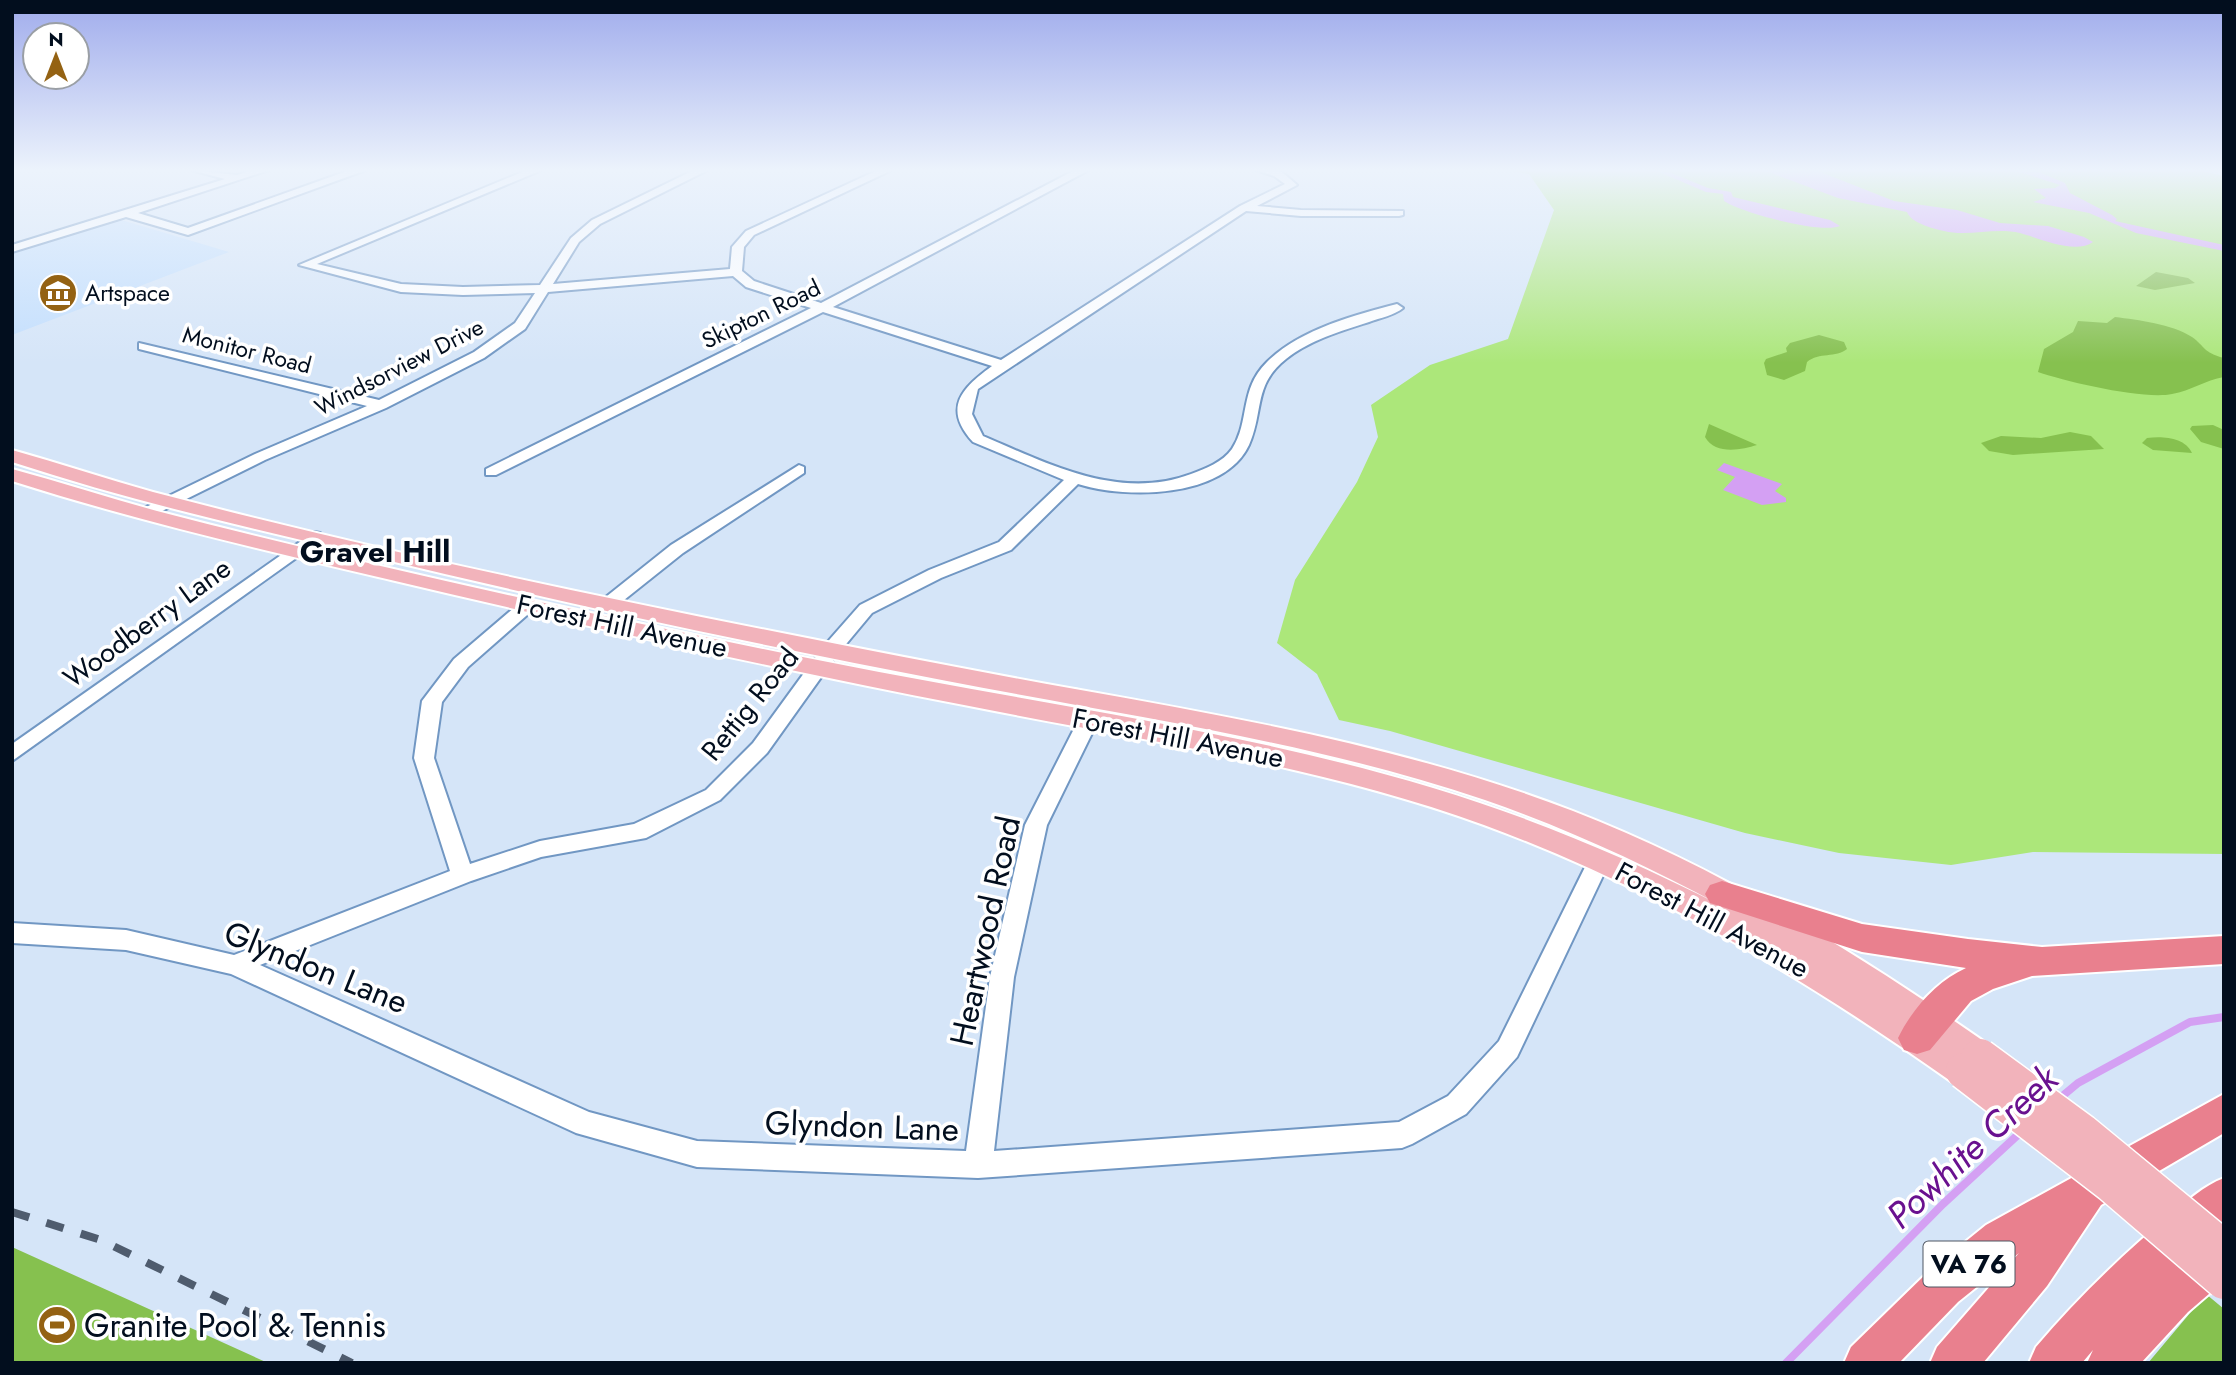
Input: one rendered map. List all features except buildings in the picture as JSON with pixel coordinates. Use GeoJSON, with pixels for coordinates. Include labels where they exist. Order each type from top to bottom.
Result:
{"type":"FeatureCollection","features":[{"type":"Feature","properties":{"kind":"highway"},"geometry":{"type":"LineString","coordinates":[[1722,894],[1862,938],[2042,962]]}},
{"type":"Feature","properties":{"kind":"highway"},"geometry":{"type":"LineString","coordinates":[[1923,1029],[1962,984],[1984,975],[2042,962],[2224,950]]}},
{"type":"Feature","properties":{"kind":"highway","name":"VA 76"},"geometry":{"type":"LineString","coordinates":[[1867,1363],[1972,1262],[2001,1240],[2224,1112]]}},
{"type":"Feature","properties":{"kind":"highway","name":"VA 76"},"geometry":{"type":"LineString","coordinates":[[1953,1363],[2032,1271],[2090,1189]]}},
{"type":"Feature","properties":{"kind":"highway"},"geometry":{"type":"LineString","coordinates":[[2052,1363],[2095,1311],[2147,1259],[2224,1198]]}},
{"type":"Feature","properties":{"kind":"highway"},"geometry":{"type":"LineString","coordinates":[[2110,1363],[2173,1297],[2224,1251]]}},
{"type":"Feature","properties":{"kind":"main road","name":"Forest Hill Avenue"},"geometry":{"type":"LineString","coordinates":[[12,456],[171,501],[314,537],[608,604],[824,660],[1088,721],[1298,761],[1389,784],[1496,818],[1599,861],[1747,934],[1923,1029]]}},
{"type":"Feature","properties":{"kind":"main road","name":"Forest Hill Avenue"},"geometry":{"type":"LineString","coordinates":[[12,475],[295,551],[528,605],[824,660],[1279,735],[1382,758],[1477,787],[1564,818],[1722,894],[1972,1064],[2081,1132],[2224,1251]]}},
{"type":"Feature","properties":{"kind":"main road","name":"Forest Hill Avenue"},"geometry":{"type":"LineString","coordinates":[[1972,1064],[2224,1281]]}},
{"type":"Feature","properties":{"kind":"street"},"geometry":{"type":"LineString","coordinates":[[12,249],[62,234]]}},
{"type":"Feature","properties":{"kind":"street"},"geometry":{"type":"LineString","coordinates":[[380,234],[305,265],[401,288],[463,291],[542,289],[736,272],[750,284],[1002,365]]}},
{"type":"Feature","properties":{"kind":"street","name":"Windsorview Drive"},"geometry":{"type":"LineString","coordinates":[[146,513],[260,457],[381,405],[479,355],[520,326],[542,289],[582,234]]}},
{"type":"Feature","properties":{"kind":"street"},"geometry":{"type":"LineString","coordinates":[[736,272],[738,247],[749,234]]}},
{"type":"Feature","properties":{"kind":"street","name":"Skipton Road"},"geometry":{"type":"LineString","coordinates":[[491,472],[821,308],[962,234]]}},
{"type":"Feature","properties":{"kind":"street"},"geometry":{"type":"LineString","coordinates":[[1204,234],[973,386],[967,395],[964,415],[970,431],[978,439],[1073,480],[1127,490],[1177,485],[1211,472],[1240,448],[1252,391],[1272,364],[1322,335],[1397,308]]}},
{"type":"Feature","properties":{"kind":"street","name":"Monitor Road"},"geometry":{"type":"LineString","coordinates":[[144,346],[381,405]]}},
{"type":"Feature","properties":{"kind":"street"},"geometry":{"type":"LineString","coordinates":[[608,604],[687,542],[799,470]]}},
{"type":"Feature","properties":{"kind":"street","name":"Rettig Road"},"geometry":{"type":"LineString","coordinates":[[235,965],[463,875],[540,849],[638,832],[713,795],[760,748],[824,660],[866,609],[935,574],[1005,546],[1073,480]]}},
{"type":"Feature","properties":{"kind":"street","name":"Woodberry Lane"},"geometry":{"type":"LineString","coordinates":[[14,750],[314,537]]}},
{"type":"Feature","properties":{"kind":"street"},"geometry":{"type":"LineString","coordinates":[[463,875],[424,758],[432,701],[461,663],[528,605]]}},
{"type":"Feature","properties":{"kind":"street","name":"Heartwood Road"},"geometry":{"type":"LineString","coordinates":[[978,1165],[1002,977],[1036,825],[1088,721]]}},
{"type":"Feature","properties":{"kind":"street","name":"Glyndon Lane"},"geometry":{"type":"LineString","coordinates":[[12,933],[126,940],[235,965],[586,1124],[697,1154],[978,1165],[1402,1135],[1457,1105],[1508,1049],[1599,861]]}},
{"type":"Feature","properties":{"kind":"shaded area"},"geometry":{"type":"Polygon","coordinates":[[[69,234],[169,234],[229,252],[12,335],[12,252],[69,234]]]}},
{"type":"Feature","properties":{"kind":"shaded area"},"geometry":{"type":"Polygon","coordinates":[[[2024,234],[2075,234],[2093,242],[2077,247],[2024,234]]]}},
{"type":"Feature","properties":{"kind":"shaded area"},"geometry":{"type":"Polygon","coordinates":[[[2142,234],[2175,234],[2224,245],[2224,251],[2142,234]]]}},
{"type":"Feature","properties":{"kind":"shaded area"},"geometry":{"type":"Polygon","coordinates":[[[1724,463],[1782,484],[1775,491],[1786,498],[1786,502],[1762,505],[1723,490],[1735,477],[1717,470],[1724,463]]]}},
{"type":"Feature","properties":{"kind":"green space"},"geometry":{"type":"Polygon","coordinates":[[[1545,234],[2224,234],[2224,854],[2033,852],[1951,865],[1839,853],[1745,833],[1390,731],[1339,720],[1317,674],[1277,643],[1295,580],[1357,482],[1378,437],[1371,405],[1430,365],[1508,339],[1545,234]]]}},
{"type":"Feature","properties":{"kind":"green space"},"geometry":{"type":"Polygon","coordinates":[[[2156,272],[2188,278],[2195,283],[2155,290],[2136,286],[2156,272]]]}},
{"type":"Feature","properties":{"kind":"green space"},"geometry":{"type":"Polygon","coordinates":[[[2115,317],[2155,323],[2192,337],[2208,351],[2224,358],[2224,377],[2179,393],[2160,395],[2106,389],[2038,372],[2044,349],[2073,332],[2078,321],[2107,323],[2115,317]]]}},
{"type":"Feature","properties":{"kind":"green space"},"geometry":{"type":"Polygon","coordinates":[[[1819,335],[1844,342],[1847,349],[1812,359],[1807,362],[1805,371],[1784,380],[1767,375],[1764,363],[1766,359],[1787,352],[1786,348],[1790,343],[1819,335]]]}},
{"type":"Feature","properties":{"kind":"green space"},"geometry":{"type":"Polygon","coordinates":[[[1709,424],[1757,445],[1729,450],[1715,447],[1705,437],[1709,424]]]}},
{"type":"Feature","properties":{"kind":"green space"},"geometry":{"type":"Polygon","coordinates":[[[2213,425],[2224,430],[2224,449],[2201,442],[2190,429],[2192,426],[2213,425]]]}},
{"type":"Feature","properties":{"kind":"green space"},"geometry":{"type":"Polygon","coordinates":[[[2070,432],[2091,436],[2104,449],[2013,455],[1989,451],[1981,443],[2001,436],[2041,438],[2070,432]]]}},
{"type":"Feature","properties":{"kind":"green space"},"geometry":{"type":"Polygon","coordinates":[[[2147,438],[2179,441],[2192,453],[2153,450],[2142,443],[2147,438]]]}},
{"type":"Feature","properties":{"kind":"green space"},"geometry":{"type":"Polygon","coordinates":[[[12,1247],[268,1363],[12,1363],[12,1247]]]}},
{"type":"Feature","properties":{"kind":"green space"},"geometry":{"type":"Polygon","coordinates":[[[2206,1294],[2224,1309],[2224,1363],[2148,1363],[2206,1294]]]}},
{"type":"Feature","properties":{"kind":"waterway","name":"Powhite Creek"},"geometry":{"type":"LineString","coordinates":[[2060,1098],[2078,1083],[2190,1022],[2224,1017]]}},
{"type":"Feature","properties":{"kind":"waterway","name":"Powhite Creek"},"geometry":{"type":"LineString","coordinates":[[1786,1363],[1943,1204],[2021,1132]]}},
{"type":"Feature","properties":{"kind":"railway"},"geometry":{"type":"LineString","coordinates":[[12,1212],[101,1240],[352,1363]]}},
{"type":"Feature","properties":{"kind":"place","name":"Artspace"},"geometry":{"type":"Point","coordinates":[58,293]}},
{"type":"Feature","properties":{"kind":"place","name":"Granite Pool & Tennis"},"geometry":{"type":"Point","coordinates":[57,1325]}},
{"type":"Feature","properties":{"kind":"district","name":"Gravel Hill"},"geometry":{"type":"Point","coordinates":[375,551]}}]}
